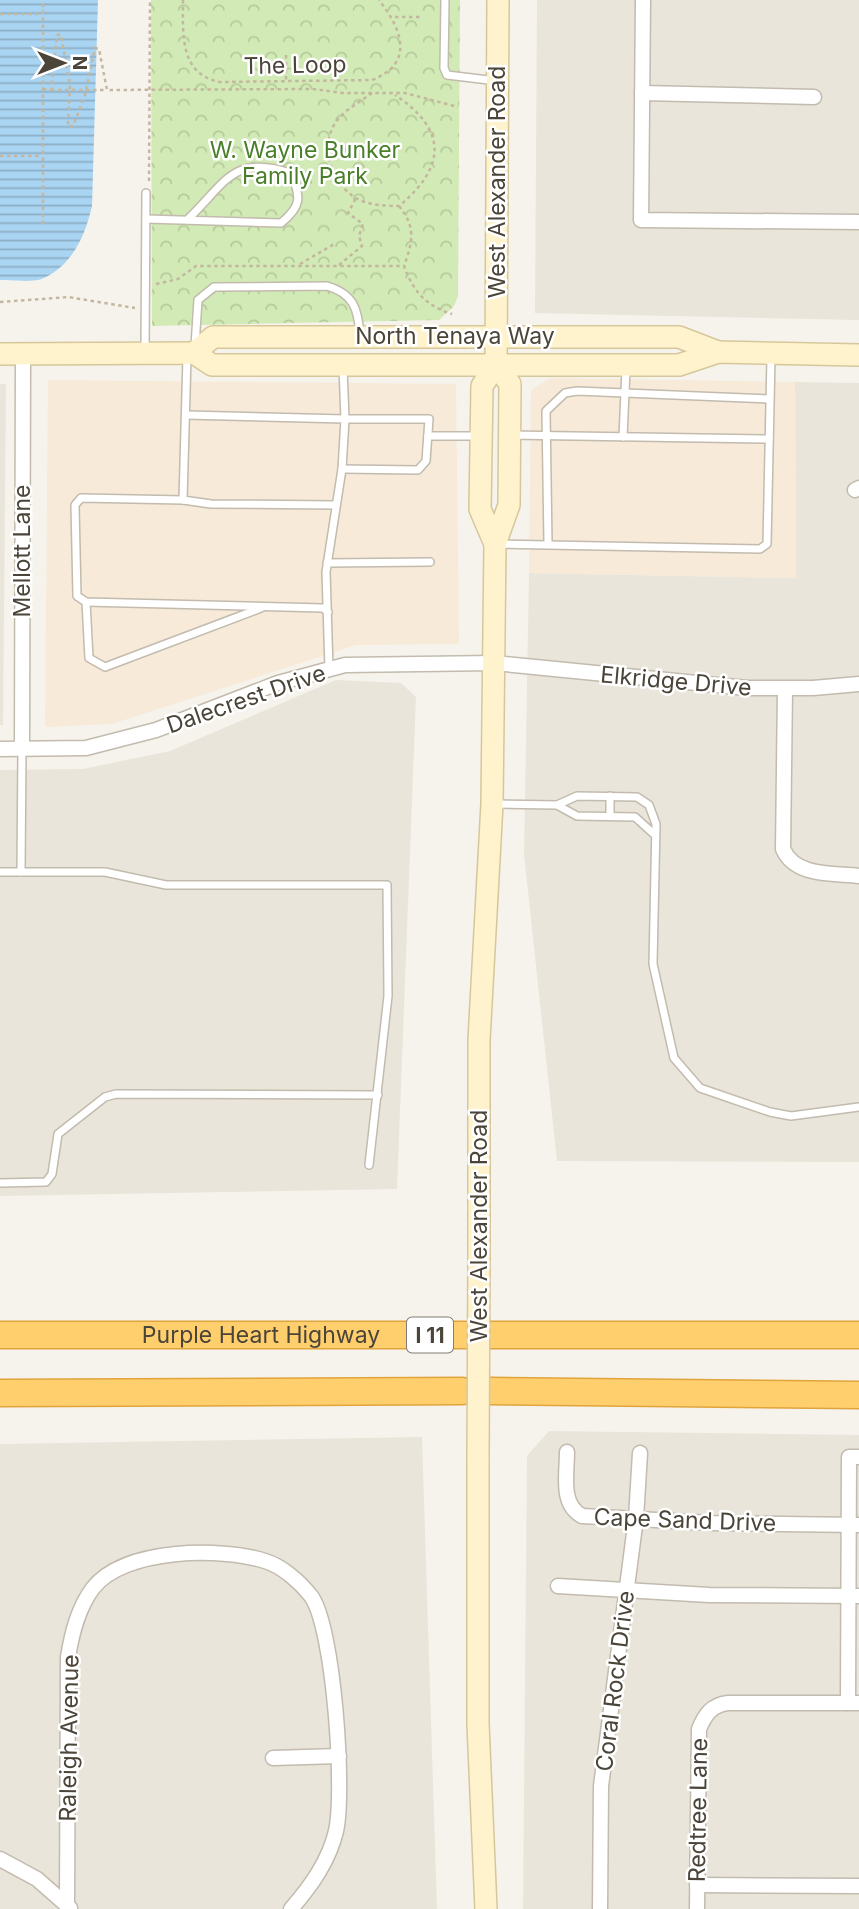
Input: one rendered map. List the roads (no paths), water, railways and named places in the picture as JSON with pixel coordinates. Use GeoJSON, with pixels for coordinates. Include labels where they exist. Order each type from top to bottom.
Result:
{"type":"FeatureCollection","features":[{"type":"Feature","properties":{"kind":"highway","name":"Purple Heart Highway"},"geometry":{"type":"LineString","coordinates":[[0,1335],[859,1335]]}},
{"type":"Feature","properties":{"kind":"highway"},"geometry":{"type":"LineString","coordinates":[[0,1393],[462,1391]]}},
{"type":"Feature","properties":{"kind":"highway"},"geometry":{"type":"LineString","coordinates":[[489,1391],[859,1395]]}},
{"type":"Feature","properties":{"kind":"main road","name":"West Alexander Road"},"geometry":{"type":"LineString","coordinates":[[495,544],[480,509],[482,386],[496,365],[498,0]]}},
{"type":"Feature","properties":{"kind":"main road","name":"North Tenaya Way"},"geometry":{"type":"LineString","coordinates":[[191,352],[213,337],[496,335],[679,337],[718,352],[859,355]]}},
{"type":"Feature","properties":{"kind":"main road","name":"North Tenaya Way"},"geometry":{"type":"LineString","coordinates":[[0,354],[191,352],[212,365],[680,365],[718,352]]}},
{"type":"Feature","properties":{"kind":"main road","name":"West Alexander Road"},"geometry":{"type":"LineString","coordinates":[[486,1909],[478,1724],[479,1040],[492,804],[495,544],[509,505],[510,384],[496,365]]}},
{"type":"Feature","properties":{"kind":"street"},"geometry":{"type":"LineString","coordinates":[[643,0],[641,220],[859,222]]}},
{"type":"Feature","properties":{"kind":"street"},"geometry":{"type":"LineString","coordinates":[[642,93],[814,97]]}},
{"type":"Feature","properties":{"kind":"street","name":"Mellott Lane"},"geometry":{"type":"LineString","coordinates":[[22,748],[23,354]]}},
{"type":"Feature","properties":{"kind":"street","name":"Dalecrest Drive"},"geometry":{"type":"LineString","coordinates":[[0,749],[86,748],[156,730],[278,683],[345,665],[494,663]]}},
{"type":"Feature","properties":{"kind":"street","name":"Elkridge Drive"},"geometry":{"type":"LineString","coordinates":[[494,663],[714,686],[785,689],[859,684]]}},
{"type":"Feature","properties":{"kind":"street"},"geometry":{"type":"LineString","coordinates":[[785,689],[782,842],[790,861],[808,870],[859,876]]}},
{"type":"Feature","properties":{"kind":"street","name":"Cape Sand Drive"},"geometry":{"type":"LineString","coordinates":[[567,1452],[567,1499],[572,1510],[582,1516],[711,1523],[853,1525]]}},
{"type":"Feature","properties":{"kind":"street","name":"Coral Rock Drive"},"geometry":{"type":"LineString","coordinates":[[600,1909],[601,1786],[636,1518],[640,1453]]}},
{"type":"Feature","properties":{"kind":"street"},"geometry":{"type":"LineString","coordinates":[[853,1703],[853,1525],[849,1457],[859,1457]]}},
{"type":"Feature","properties":{"kind":"street","name":"Raleigh Avenue"},"geometry":{"type":"LineString","coordinates":[[69,1907],[68,1657],[74,1626],[93,1588],[109,1573],[142,1559],[169,1555],[233,1555],[267,1561],[289,1574],[311,1596],[321,1615],[338,1726],[339,1756]]}},
{"type":"Feature","properties":{"kind":"street"},"geometry":{"type":"LineString","coordinates":[[558,1586],[626,1591],[853,1596]]}},
{"type":"Feature","properties":{"kind":"street","name":"Redtree Lane"},"geometry":{"type":"LineString","coordinates":[[697,1909],[699,1729],[706,1713],[719,1704],[728,1703],[853,1703]]}},
{"type":"Feature","properties":{"kind":"street"},"geometry":{"type":"LineString","coordinates":[[273,1758],[339,1756],[337,1830],[326,1863],[292,1909]]}},
{"type":"Feature","properties":{"kind":"street"},"geometry":{"type":"LineString","coordinates":[[0,1859],[37,1879],[69,1907]]}},
{"type":"Feature","properties":{"kind":"street"},"geometry":{"type":"LineString","coordinates":[[697,1885],[859,1886]]}},
{"type":"Feature","properties":{"kind":"lane"},"geometry":{"type":"LineString","coordinates":[[444,0],[447,75],[498,81]]}},
{"type":"Feature","properties":{"kind":"lane"},"geometry":{"type":"LineString","coordinates":[[146,219],[281,223],[295,211],[299,193],[291,173],[271,166],[248,166],[231,175],[188,219]]}},
{"type":"Feature","properties":{"kind":"lane"},"geometry":{"type":"LineString","coordinates":[[145,352],[146,193]]}},
{"type":"Feature","properties":{"kind":"lane"},"geometry":{"type":"LineString","coordinates":[[183,500],[186,415],[198,300],[214,286],[327,286],[351,297],[358,312],[360,336]]}},
{"type":"Feature","properties":{"kind":"lane"},"geometry":{"type":"LineString","coordinates":[[495,544],[760,549],[769,539],[768,399],[771,353]]}},
{"type":"Feature","properties":{"kind":"lane"},"geometry":{"type":"LineString","coordinates":[[329,669],[327,563],[342,469],[345,419],[343,365]]}},
{"type":"Feature","properties":{"kind":"lane"},"geometry":{"type":"LineString","coordinates":[[623,437],[626,365]]}},
{"type":"Feature","properties":{"kind":"lane"},"geometry":{"type":"LineString","coordinates":[[548,544],[546,411],[565,393],[768,399]]}},
{"type":"Feature","properties":{"kind":"lane"},"geometry":{"type":"LineString","coordinates":[[186,415],[429,419],[426,461],[418,470],[342,469]]}},
{"type":"Feature","properties":{"kind":"lane"},"geometry":{"type":"LineString","coordinates":[[509,435],[769,439]]}},
{"type":"Feature","properties":{"kind":"lane"},"geometry":{"type":"LineString","coordinates":[[428,436],[481,436]]}},
{"type":"Feature","properties":{"kind":"lane"},"geometry":{"type":"LineString","coordinates":[[328,612],[323,608],[86,602],[77,596],[75,505],[81,498],[183,500],[211,504],[336,505]]}},
{"type":"Feature","properties":{"kind":"lane"},"geometry":{"type":"LineString","coordinates":[[327,563],[430,562]]}},
{"type":"Feature","properties":{"kind":"lane"},"geometry":{"type":"LineString","coordinates":[[86,602],[89,658],[105,667],[266,607]]}},
{"type":"Feature","properties":{"kind":"lane"},"geometry":{"type":"LineString","coordinates":[[21,872],[22,748]]}},
{"type":"Feature","properties":{"kind":"lane"},"geometry":{"type":"LineString","coordinates":[[492,804],[557,805],[577,796],[610,796],[637,797],[649,805],[656,817],[653,964],[674,1058],[700,1088],[771,1112],[791,1116],[859,1107]]}},
{"type":"Feature","properties":{"kind":"lane"},"geometry":{"type":"LineString","coordinates":[[610,796],[610,816]]}},
{"type":"Feature","properties":{"kind":"lane"},"geometry":{"type":"LineString","coordinates":[[557,805],[577,816],[635,817],[648,825],[656,835]]}},
{"type":"Feature","properties":{"kind":"lane"},"geometry":{"type":"LineString","coordinates":[[0,872],[104,872],[166,885],[387,885],[387,996],[369,1165]]}},
{"type":"Feature","properties":{"kind":"lane"},"geometry":{"type":"LineString","coordinates":[[0,1183],[46,1182],[52,1174],[58,1134],[105,1097],[116,1094],[378,1095]]}},
{"type":"Feature","properties":{"kind":"water"},"geometry":{"type":"Polygon","coordinates":[[[0,0],[98,0],[92,206],[86,228],[70,257],[54,272],[35,280],[0,280],[0,0]]]}},
{"type":"Feature","properties":{"kind":"park label","name":"W. Wayne Bunker Family Park"},"geometry":{"type":"Point","coordinates":[305,163]}}]}
